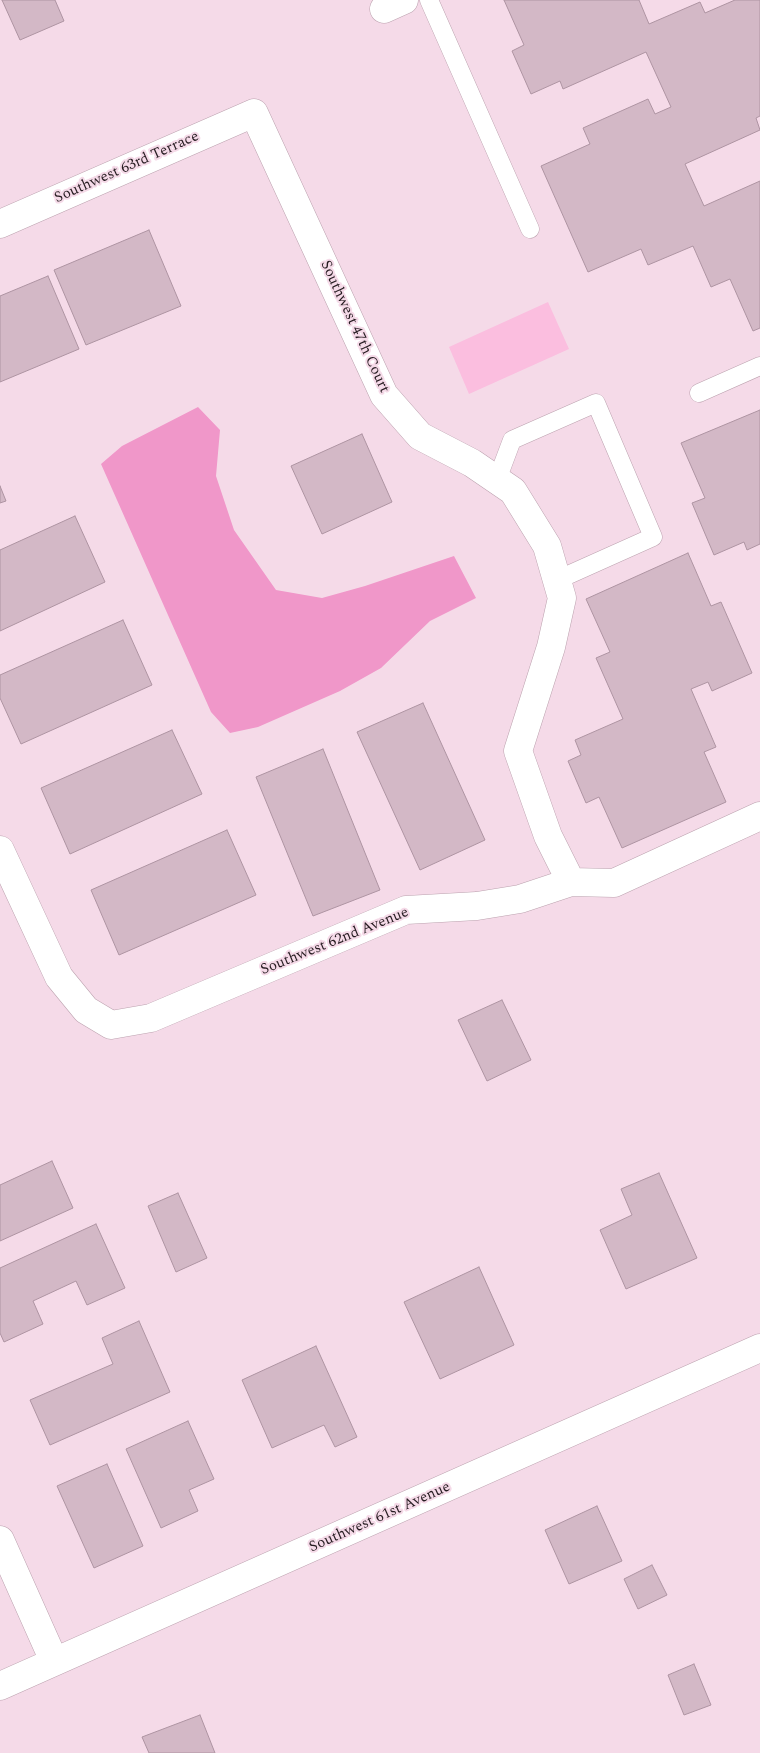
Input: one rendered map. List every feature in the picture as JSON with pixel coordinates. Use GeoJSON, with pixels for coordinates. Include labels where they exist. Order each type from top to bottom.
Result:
{"type":"FeatureCollection","features":[{"type":"Feature","properties":{"kind":"street","name":"Southwest 63rd Terrace"},"geometry":{"type":"LineString","coordinates":[[0,224],[254,113]]}},
{"type":"Feature","properties":{"kind":"street","name":"Southwest 47th Court"},"geometry":{"type":"LineString","coordinates":[[254,113],[384,395],[420,436],[472,463],[513,491],[547,546],[562,598],[551,647],[518,751],[548,836],[571,882]]}},
{"type":"Feature","properties":{"kind":"street","name":"Southwest 62nd Avenue"},"geometry":{"type":"LineString","coordinates":[[0,850],[59,978],[86,1010],[112,1025],[151,1018],[406,910],[478,906],[520,899],[571,882],[614,883],[760,816]]}},
{"type":"Feature","properties":{"kind":"street","name":"Southwest 61st Avenue"},"geometry":{"type":"LineString","coordinates":[[0,1686],[760,1348]]}},
{"type":"Feature","properties":{"kind":"street"},"geometry":{"type":"LineString","coordinates":[[0,1540],[54,1661]]}},
{"type":"Feature","properties":{"kind":"lane"},"geometry":{"type":"LineString","coordinates":[[429,0],[530,229]]}},
{"type":"Feature","properties":{"kind":"lane"},"geometry":{"type":"LineString","coordinates":[[699,393],[760,366]]}},
{"type":"Feature","properties":{"kind":"lane"},"geometry":{"type":"LineString","coordinates":[[497,480],[512,440],[596,403],[653,537],[557,580]]}},
{"type":"Feature","properties":{"kind":"shaded area"},"geometry":{"type":"Polygon","coordinates":[[[548,302],[569,349],[469,394],[449,347],[548,302]]]}},
{"type":"Feature","properties":{"kind":"shaded area"},"geometry":{"type":"Polygon","coordinates":[[[198,407],[220,430],[216,476],[234,530],[276,590],[322,598],[365,586],[454,556],[476,598],[430,621],[381,668],[340,691],[258,727],[230,733],[211,712],[101,464],[122,446],[198,407]]]}},
{"type":"Feature","properties":{"kind":"building"},"geometry":{"type":"Polygon","coordinates":[[[2,0],[55,0],[64,21],[20,40],[2,0]]]}},
{"type":"Feature","properties":{"kind":"building"},"geometry":{"type":"Polygon","coordinates":[[[504,0],[639,0],[649,24],[700,2],[705,13],[735,0],[760,0],[760,116],[756,118],[760,130],[685,164],[704,206],[760,181],[760,328],[753,331],[730,279],[711,287],[693,246],[648,265],[641,249],[588,272],[541,166],[590,144],[583,128],[648,99],[655,114],[671,107],[646,52],[563,89],[560,81],[531,94],[512,51],[524,45],[504,0]]]}},
{"type":"Feature","properties":{"kind":"building"},"geometry":{"type":"Polygon","coordinates":[[[149,230],[181,306],[86,345],[54,270],[149,230]]]}},
{"type":"Feature","properties":{"kind":"building"},"geometry":{"type":"Polygon","coordinates":[[[48,276],[79,349],[0,382],[0,296],[48,276]]]}},
{"type":"Feature","properties":{"kind":"building"},"geometry":{"type":"Polygon","coordinates":[[[760,410],[760,544],[747,550],[744,542],[714,555],[692,503],[705,498],[681,443],[760,410]]]}},
{"type":"Feature","properties":{"kind":"building"},"geometry":{"type":"Polygon","coordinates":[[[362,434],[392,502],[322,534],[291,466],[362,434]]]}},
{"type":"Feature","properties":{"kind":"building"},"geometry":{"type":"Polygon","coordinates":[[[0,486],[6,501],[0,503],[0,486]]]}},
{"type":"Feature","properties":{"kind":"building"},"geometry":{"type":"Polygon","coordinates":[[[75,516],[105,582],[0,631],[0,550],[75,516]]]}},
{"type":"Feature","properties":{"kind":"building"},"geometry":{"type":"Polygon","coordinates":[[[688,553],[711,606],[721,602],[752,673],[712,691],[708,682],[691,689],[716,747],[704,752],[726,802],[622,848],[599,797],[586,803],[568,761],[581,755],[575,740],[623,719],[596,658],[610,652],[586,599],[688,553]]]}},
{"type":"Feature","properties":{"kind":"building"},"geometry":{"type":"Polygon","coordinates":[[[123,620],[152,685],[21,744],[0,698],[0,675],[123,620]]]}},
{"type":"Feature","properties":{"kind":"building"},"geometry":{"type":"Polygon","coordinates":[[[423,703],[485,840],[420,870],[357,732],[423,703]]]}},
{"type":"Feature","properties":{"kind":"building"},"geometry":{"type":"Polygon","coordinates":[[[172,730],[202,794],[70,854],[41,788],[172,730]]]}},
{"type":"Feature","properties":{"kind":"building"},"geometry":{"type":"Polygon","coordinates":[[[323,749],[380,890],[313,916],[256,777],[323,749]]]}},
{"type":"Feature","properties":{"kind":"building"},"geometry":{"type":"Polygon","coordinates":[[[227,830],[256,895],[119,955],[91,890],[227,830]]]}},
{"type":"Feature","properties":{"kind":"building"},"geometry":{"type":"Polygon","coordinates":[[[502,1000],[531,1060],[487,1081],[458,1020],[502,1000]]]}},
{"type":"Feature","properties":{"kind":"building"},"geometry":{"type":"Polygon","coordinates":[[[52,1161],[73,1208],[0,1241],[0,1185],[52,1161]]]}},
{"type":"Feature","properties":{"kind":"building"},"geometry":{"type":"Polygon","coordinates":[[[659,1173],[697,1258],[626,1289],[600,1230],[632,1215],[621,1189],[659,1173]]]}},
{"type":"Feature","properties":{"kind":"building"},"geometry":{"type":"Polygon","coordinates":[[[178,1193],[207,1258],[176,1272],[148,1206],[178,1193]]]}},
{"type":"Feature","properties":{"kind":"building"},"geometry":{"type":"Polygon","coordinates":[[[96,1224],[125,1288],[87,1305],[76,1281],[33,1301],[43,1324],[4,1342],[0,1333],[0,1268],[96,1224]]]}},
{"type":"Feature","properties":{"kind":"building"},"geometry":{"type":"Polygon","coordinates":[[[479,1267],[514,1345],[440,1379],[404,1302],[479,1267]]]}},
{"type":"Feature","properties":{"kind":"building"},"geometry":{"type":"Polygon","coordinates":[[[139,1321],[170,1392],[50,1445],[30,1400],[113,1364],[102,1338],[139,1321]]]}},
{"type":"Feature","properties":{"kind":"building"},"geometry":{"type":"Polygon","coordinates":[[[316,1346],[357,1437],[335,1447],[324,1425],[272,1448],[242,1380],[316,1346]]]}},
{"type":"Feature","properties":{"kind":"building"},"geometry":{"type":"Polygon","coordinates":[[[188,1421],[214,1479],[189,1490],[198,1511],[161,1528],[126,1449],[188,1421]]]}},
{"type":"Feature","properties":{"kind":"building"},"geometry":{"type":"Polygon","coordinates":[[[107,1464],[143,1546],[94,1568],[57,1486],[107,1464]]]}},
{"type":"Feature","properties":{"kind":"building"},"geometry":{"type":"Polygon","coordinates":[[[597,1506],[622,1561],[569,1584],[545,1530],[597,1506]]]}},
{"type":"Feature","properties":{"kind":"building"},"geometry":{"type":"Polygon","coordinates":[[[652,1565],[667,1595],[638,1609],[624,1579],[652,1565]]]}},
{"type":"Feature","properties":{"kind":"building"},"geometry":{"type":"Polygon","coordinates":[[[694,1664],[711,1705],[684,1715],[668,1675],[694,1664]]]}},
{"type":"Feature","properties":{"kind":"building"},"geometry":{"type":"Polygon","coordinates":[[[200,1715],[215,1753],[149,1753],[142,1737],[200,1715]]]}}]}
